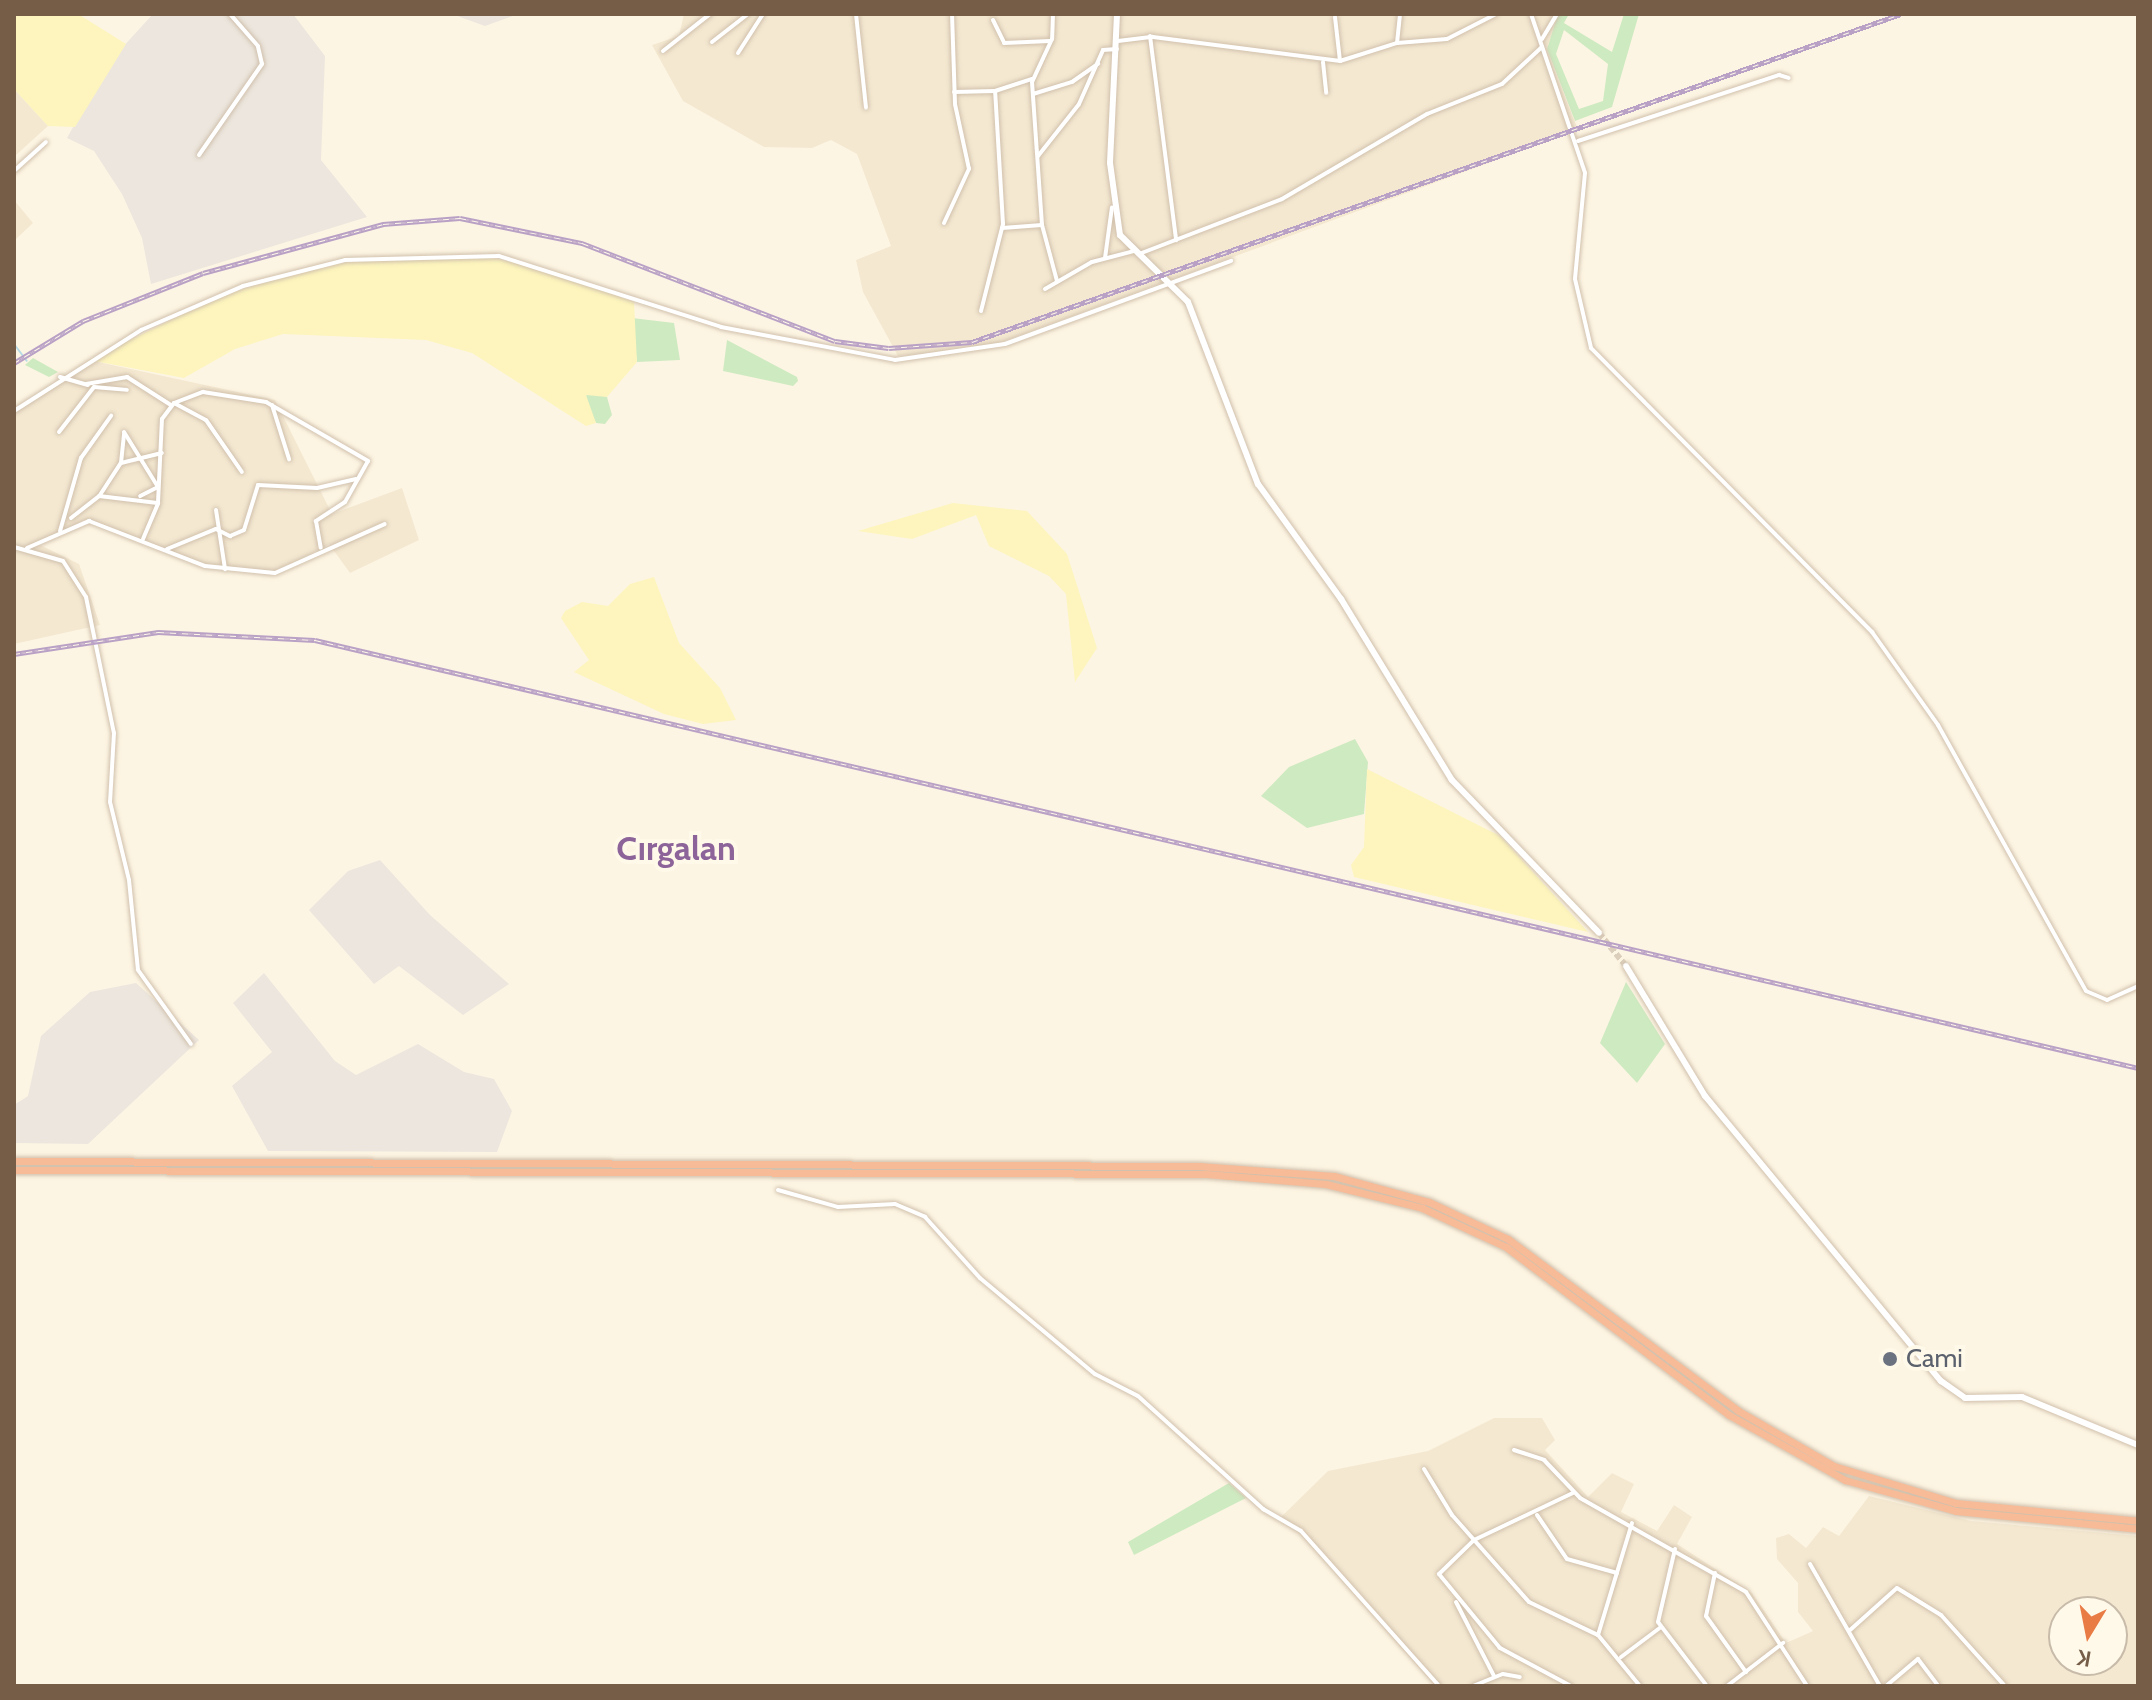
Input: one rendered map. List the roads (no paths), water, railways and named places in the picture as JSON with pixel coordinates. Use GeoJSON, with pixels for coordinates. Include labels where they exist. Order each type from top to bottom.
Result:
{"type":"FeatureCollection","features":[{"type":"Feature","properties":{"kind":"highway"},"geometry":{"type":"LineString","coordinates":[[14,1161],[1199,1166],[1334,1176],[1429,1202],[1508,1239],[1737,1410],[1834,1466],[1945,1501],[2138,1521]]}},
{"type":"Feature","properties":{"kind":"highway"},"geometry":{"type":"LineString","coordinates":[[14,1170],[1206,1174],[1326,1184],[1422,1208],[1506,1247],[1729,1415],[1845,1480],[1970,1514],[2138,1529]]}},
{"type":"Feature","properties":{"kind":"street"},"geometry":{"type":"LineString","coordinates":[[199,155],[262,64],[260,49],[230,14]]}},
{"type":"Feature","properties":{"kind":"street"},"geometry":{"type":"LineString","coordinates":[[663,51],[710,14]]}},
{"type":"Feature","properties":{"kind":"street"},"geometry":{"type":"LineString","coordinates":[[712,42],[748,14]]}},
{"type":"Feature","properties":{"kind":"street"},"geometry":{"type":"LineString","coordinates":[[738,53],[763,14]]}},
{"type":"Feature","properties":{"kind":"street"},"geometry":{"type":"LineString","coordinates":[[856,14],[866,107]]}},
{"type":"Feature","properties":{"kind":"street"},"geometry":{"type":"LineString","coordinates":[[944,223],[969,169],[954,92],[952,14]]}},
{"type":"Feature","properties":{"kind":"street"},"geometry":{"type":"LineString","coordinates":[[1053,14],[1050,41],[1032,79],[1042,225],[1057,281]]}},
{"type":"Feature","properties":{"kind":"street"},"geometry":{"type":"LineString","coordinates":[[1105,258],[1112,207],[1117,14]]}},
{"type":"Feature","properties":{"kind":"street"},"geometry":{"type":"LineString","coordinates":[[1397,43],[1400,14]]}},
{"type":"Feature","properties":{"kind":"street"},"geometry":{"type":"LineString","coordinates":[[1037,158],[1079,104],[1103,50],[1118,44],[1150,36],[1323,62],[1340,61],[1397,43],[1447,39],[1496,14]]}},
{"type":"Feature","properties":{"kind":"street"},"geometry":{"type":"LineString","coordinates":[[1531,14],[1578,141],[1585,173],[1575,285],[1591,348],[1872,632],[1938,725],[2086,991],[2107,1000],[2138,986]]}},
{"type":"Feature","properties":{"kind":"street"},"geometry":{"type":"LineString","coordinates":[[1045,289],[1105,258],[1176,240],[1282,199],[1427,114],[1502,84],[1542,43],[1557,14]]}},
{"type":"Feature","properties":{"kind":"street"},"geometry":{"type":"LineString","coordinates":[[1335,17],[1340,61]]}},
{"type":"Feature","properties":{"kind":"street"},"geometry":{"type":"LineString","coordinates":[[993,20],[1004,43],[1050,41]]}},
{"type":"Feature","properties":{"kind":"street"},"geometry":{"type":"LineString","coordinates":[[1150,36],[1176,240]]}},
{"type":"Feature","properties":{"kind":"street"},"geometry":{"type":"LineString","coordinates":[[1323,62],[1326,93]]}},
{"type":"Feature","properties":{"kind":"street"},"geometry":{"type":"LineString","coordinates":[[1033,94],[1098,64]]}},
{"type":"Feature","properties":{"kind":"street"},"geometry":{"type":"LineString","coordinates":[[1578,141],[1779,75],[1789,78]]}},
{"type":"Feature","properties":{"kind":"street"},"geometry":{"type":"LineString","coordinates":[[954,92],[995,91],[1032,79]]}},
{"type":"Feature","properties":{"kind":"street"},"geometry":{"type":"LineString","coordinates":[[981,311],[1002,228],[995,91]]}},
{"type":"Feature","properties":{"kind":"street"},"geometry":{"type":"LineString","coordinates":[[14,171],[46,142]]}},
{"type":"Feature","properties":{"kind":"street"},"geometry":{"type":"LineString","coordinates":[[1112,207],[1137,252],[1167,277],[1188,302],[1252,473],[1273,510],[1341,599],[1457,787],[1599,933]]}},
{"type":"Feature","properties":{"kind":"street"},"geometry":{"type":"LineString","coordinates":[[1002,228],[1042,225]]}},
{"type":"Feature","properties":{"kind":"street"},"geometry":{"type":"LineString","coordinates":[[14,411],[60,377],[213,297],[359,258],[507,257],[721,327],[895,360],[1005,344],[1231,261]]}},
{"type":"Feature","properties":{"kind":"street"},"geometry":{"type":"LineString","coordinates":[[60,377],[94,387],[127,390]]}},
{"type":"Feature","properties":{"kind":"street"},"geometry":{"type":"LineString","coordinates":[[86,384],[127,377],[206,420],[242,472]]}},
{"type":"Feature","properties":{"kind":"street"},"geometry":{"type":"LineString","coordinates":[[59,432],[94,387]]}},
{"type":"Feature","properties":{"kind":"street"},"geometry":{"type":"LineString","coordinates":[[143,539],[158,503],[161,423],[173,404],[203,392],[272,405],[368,461],[345,502],[316,521],[321,548]]}},
{"type":"Feature","properties":{"kind":"street"},"geometry":{"type":"LineString","coordinates":[[272,405],[289,459]]}},
{"type":"Feature","properties":{"kind":"street"},"geometry":{"type":"LineString","coordinates":[[68,521],[81,458],[111,416]]}},
{"type":"Feature","properties":{"kind":"street"},"geometry":{"type":"LineString","coordinates":[[59,532],[99,496],[121,463],[124,432],[144,459],[158,487]]}},
{"type":"Feature","properties":{"kind":"street"},"geometry":{"type":"LineString","coordinates":[[121,463],[162,453]]}},
{"type":"Feature","properties":{"kind":"street"},"geometry":{"type":"LineString","coordinates":[[166,550],[216,529],[232,536],[244,530],[258,485],[317,488],[356,479]]}},
{"type":"Feature","properties":{"kind":"street"},"geometry":{"type":"LineString","coordinates":[[139,496],[158,487]]}},
{"type":"Feature","properties":{"kind":"street"},"geometry":{"type":"LineString","coordinates":[[99,496],[139,496],[158,503]]}},
{"type":"Feature","properties":{"kind":"street"},"geometry":{"type":"LineString","coordinates":[[216,510],[216,529],[225,569]]}},
{"type":"Feature","properties":{"kind":"street"},"geometry":{"type":"LineString","coordinates":[[26,548],[89,521],[225,569],[279,573],[321,548],[385,524]]}},
{"type":"Feature","properties":{"kind":"street"},"geometry":{"type":"LineString","coordinates":[[14,547],[63,561],[86,597],[114,733],[109,794],[138,970],[191,1044]]}},
{"type":"Feature","properties":{"kind":"street"},"geometry":{"type":"LineString","coordinates":[[1626,966],[1705,1096],[1892,1328],[1955,1394],[2022,1397],[2138,1445]]}},
{"type":"Feature","properties":{"kind":"street"},"geometry":{"type":"LineString","coordinates":[[778,1190],[838,1207],[895,1204],[925,1217],[980,1278],[1095,1374],[1138,1396],[1263,1509],[1301,1531],[1439,1686]]}},
{"type":"Feature","properties":{"kind":"street"},"geometry":{"type":"LineString","coordinates":[[1514,1450],[1547,1463],[1573,1493],[1632,1523],[1751,1597],[1783,1643],[1807,1686]]}},
{"type":"Feature","properties":{"kind":"street"},"geometry":{"type":"LineString","coordinates":[[1424,1469],[1474,1540],[1529,1602],[1598,1635],[1640,1686]]}},
{"type":"Feature","properties":{"kind":"street"},"geometry":{"type":"LineString","coordinates":[[1494,1676],[1439,1572],[1474,1540],[1536,1514],[1573,1493]]}},
{"type":"Feature","properties":{"kind":"street"},"geometry":{"type":"LineString","coordinates":[[1536,1514],[1567,1559],[1617,1573]]}},
{"type":"Feature","properties":{"kind":"street"},"geometry":{"type":"LineString","coordinates":[[1598,1635],[1632,1523]]}},
{"type":"Feature","properties":{"kind":"street"},"geometry":{"type":"LineString","coordinates":[[1675,1549],[1658,1611],[1661,1627],[1707,1686]]}},
{"type":"Feature","properties":{"kind":"street"},"geometry":{"type":"LineString","coordinates":[[1810,1564],[1883,1686],[1918,1659],[1938,1686]]}},
{"type":"Feature","properties":{"kind":"street"},"geometry":{"type":"LineString","coordinates":[[1715,1573],[1706,1616],[1746,1672]]}},
{"type":"Feature","properties":{"kind":"street"},"geometry":{"type":"LineString","coordinates":[[1849,1631],[1897,1588],[1941,1615],[2005,1686]]}},
{"type":"Feature","properties":{"kind":"street"},"geometry":{"type":"LineString","coordinates":[[1456,1602],[1505,1652],[1571,1686]]}},
{"type":"Feature","properties":{"kind":"street"},"geometry":{"type":"LineString","coordinates":[[1620,1658],[1661,1627]]}},
{"type":"Feature","properties":{"kind":"street"},"geometry":{"type":"LineString","coordinates":[[1727,1686],[1783,1643]]}},
{"type":"Feature","properties":{"kind":"street"},"geometry":{"type":"LineString","coordinates":[[1473,1686],[1494,1676],[1520,1677]]}},
{"type":"Feature","properties":{"kind":"waterway"},"geometry":{"type":"LineString","coordinates":[[14,344],[27,361]]}},
{"type":"Feature","properties":{"kind":"tunnel"},"geometry":{"type":"LineString","coordinates":[[1599,933],[1626,966]]}},
{"type":"Feature","properties":{"kind":"railway"},"geometry":{"type":"LineString","coordinates":[[14,363],[83,321],[203,273],[383,224],[460,218],[582,243],[835,341],[889,348],[972,342],[1901,14]]}},
{"type":"Feature","properties":{"kind":"railway"},"geometry":{"type":"LineString","coordinates":[[14,654],[158,632],[315,640],[2138,1068]]}},
{"type":"Feature","properties":{"kind":"place","name":"Cami"},"geometry":{"type":"Point","coordinates":[1890,1359]}},
{"type":"Feature","properties":{"kind":"district","name":"Cırgalan"},"geometry":{"type":"Point","coordinates":[676,849]}}]}
